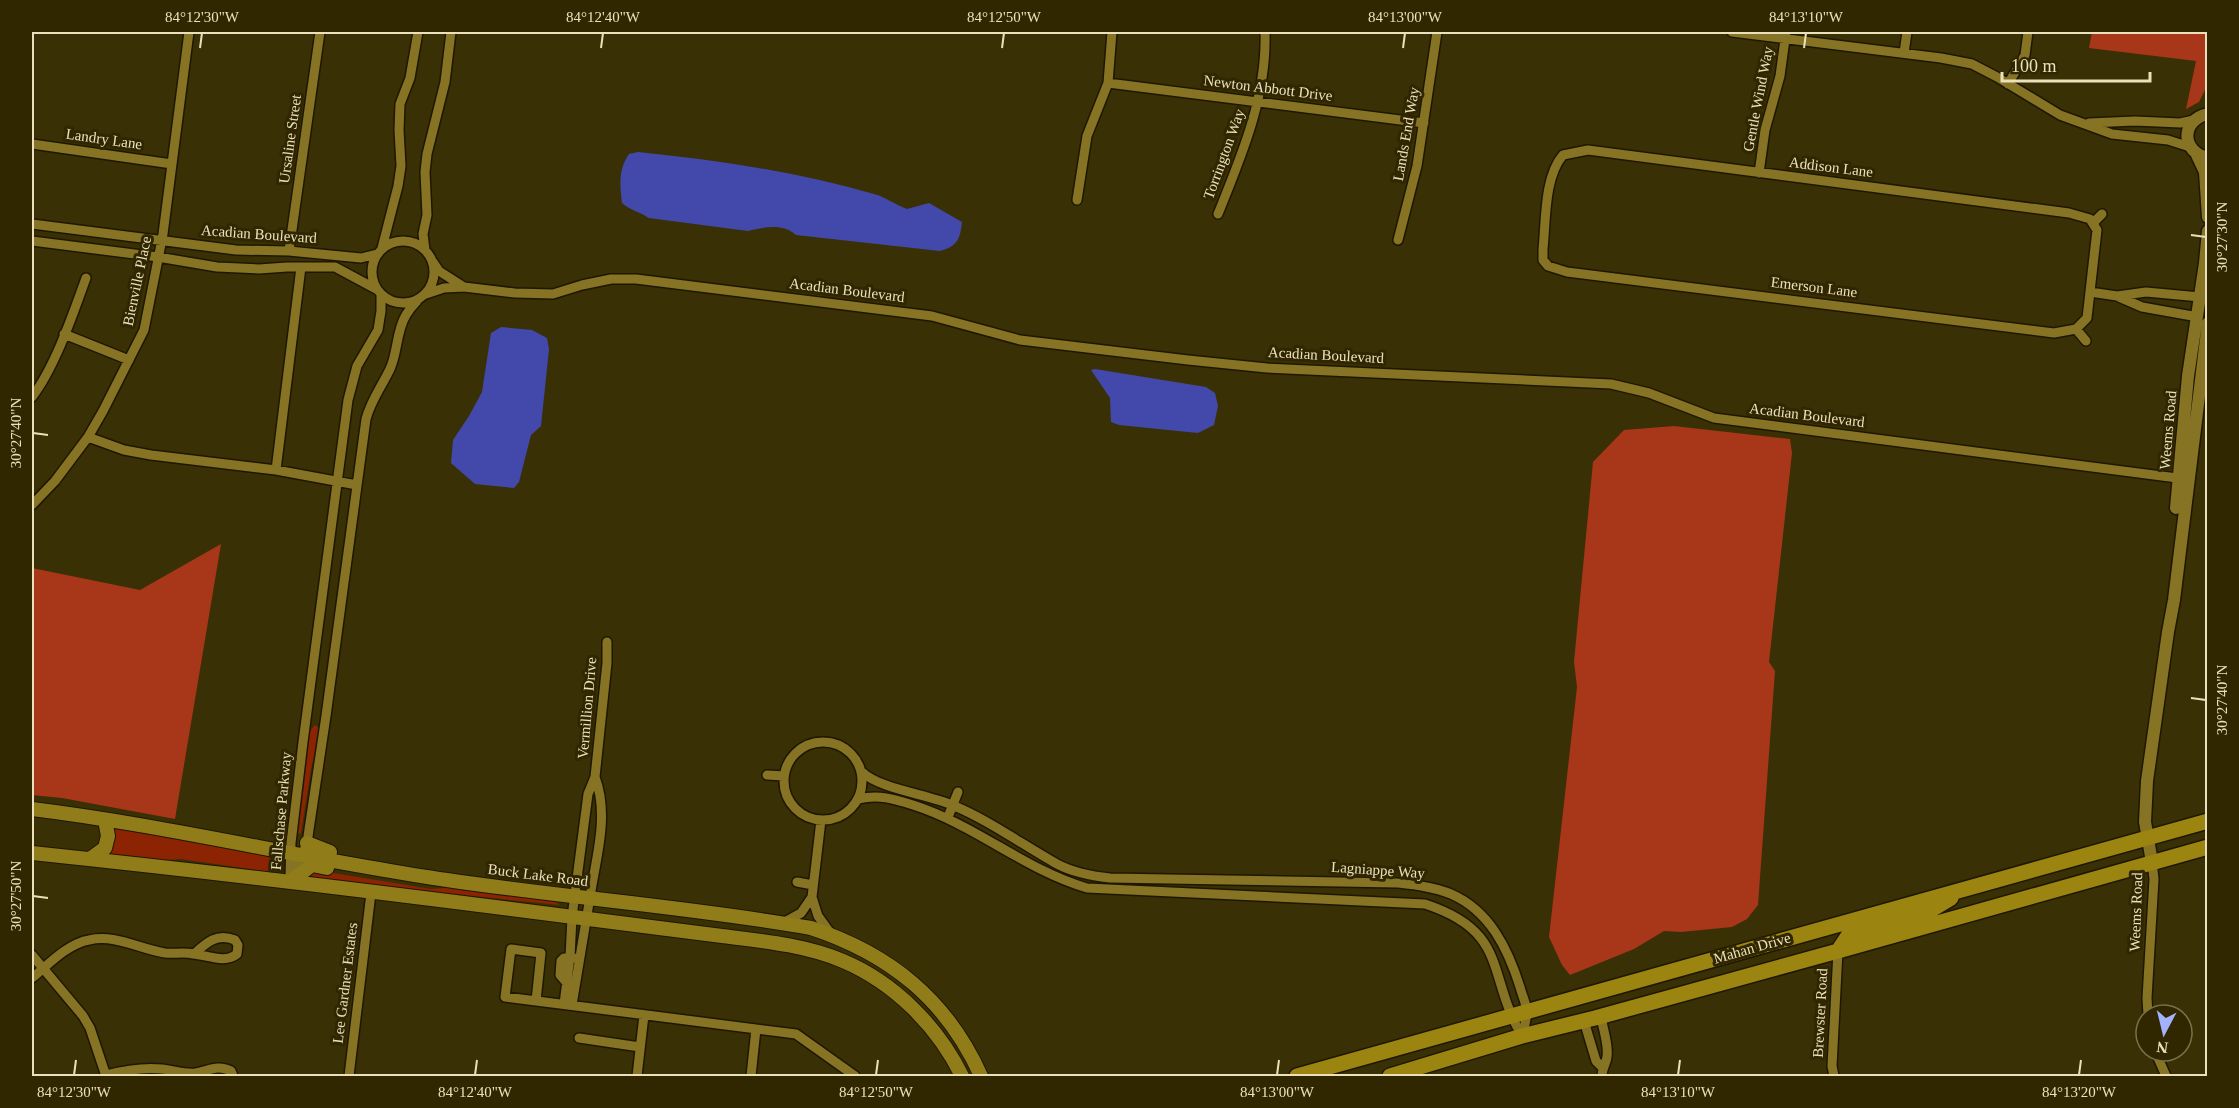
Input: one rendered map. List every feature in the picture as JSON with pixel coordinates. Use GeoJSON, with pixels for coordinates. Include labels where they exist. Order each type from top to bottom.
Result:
{"type":"FeatureCollection","features":[{"type":"Feature","properties":{"kind":"main road","name":"Buck Lake Road"},"geometry":{"type":"LineString","coordinates":[[32,809],[300,851],[445,880],[812,928],[844,939],[895,968],[926,995],[953,1026],[981,1077]]}},
{"type":"Feature","properties":{"kind":"main road"},"geometry":{"type":"LineString","coordinates":[[90,860],[102,852],[108,842],[105,820]]}},
{"type":"Feature","properties":{"kind":"main road","name":"Mahan Drive"},"geometry":{"type":"LineString","coordinates":[[1305,1075],[2208,821]]}},
{"type":"Feature","properties":{"kind":"main road","name":"Mahan Drive"},"geometry":{"type":"LineString","coordinates":[[1390,1077],[1522,1036],[1601,1017],[2208,847]]}},
{"type":"Feature","properties":{"kind":"main road"},"geometry":{"type":"LineString","coordinates":[[35,857],[90,860],[290,882],[768,942],[825,954],[846,962],[883,985],[920,1014],[936,1033],[962,1077]]}},
{"type":"Feature","properties":{"kind":"main road"},"geometry":{"type":"LineString","coordinates":[[290,882],[312,865],[428,886],[445,880]]}},
{"type":"Feature","properties":{"kind":"main road"},"geometry":{"type":"LineString","coordinates":[[1838,951],[1848,936],[1926,913],[1969,887]]}},
{"type":"Feature","properties":{"kind":"street","name":"Bienville Place"},"geometry":{"type":"LineString","coordinates":[[32,505],[55,481],[88,437],[144,330],[162,241],[189,32]]}},
{"type":"Feature","properties":{"kind":"street","name":"Ursaline Street"},"geometry":{"type":"LineString","coordinates":[[289,251],[320,32]]}},
{"type":"Feature","properties":{"kind":"street"},"geometry":{"type":"LineString","coordinates":[[380,251],[396,242],[404,241],[412,242],[425,250],[432,260],[434,278],[426,294],[417,301],[398,304],[378,292],[371,272],[380,251],[398,186],[401,166],[400,104],[410,78],[418,32]]}},
{"type":"Feature","properties":{"kind":"street"},"geometry":{"type":"LineString","coordinates":[[425,250],[423,234],[427,215],[425,172],[445,82],[451,32]]}},
{"type":"Feature","properties":{"kind":"street"},"geometry":{"type":"LineString","coordinates":[[1077,200],[1087,136],[1108,82],[1112,32]]}},
{"type":"Feature","properties":{"kind":"street","name":"Torrington Way"},"geometry":{"type":"LineString","coordinates":[[1218,214],[1240,162],[1258,102],[1265,68],[1265,32]]}},
{"type":"Feature","properties":{"kind":"street","name":"Lands End Way"},"geometry":{"type":"LineString","coordinates":[[1398,240],[1407,210],[1424,123],[1437,32]]}},
{"type":"Feature","properties":{"kind":"street"},"geometry":{"type":"LineString","coordinates":[[1732,32],[1785,35],[1972,64],[2060,115],[2112,134],[2168,140],[2198,153]]}},
{"type":"Feature","properties":{"kind":"street"},"geometry":{"type":"LineString","coordinates":[[1904,53],[1907,32]]}},
{"type":"Feature","properties":{"kind":"street"},"geometry":{"type":"LineString","coordinates":[[2008,84],[2025,55],[2028,32]]}},
{"type":"Feature","properties":{"kind":"street","name":"Gentle Wind Way"},"geometry":{"type":"LineString","coordinates":[[1759,173],[1765,130],[1780,76],[1785,35]]}},
{"type":"Feature","properties":{"kind":"street","name":"Newton Abbott Drive"},"geometry":{"type":"LineString","coordinates":[[1108,82],[1424,123]]}},
{"type":"Feature","properties":{"kind":"street"},"geometry":{"type":"LineString","coordinates":[[2085,123],[2135,121],[2180,123],[2208,114]]}},
{"type":"Feature","properties":{"kind":"street"},"geometry":{"type":"LineString","coordinates":[[2194,120],[2187,133],[2205,172],[2208,217]]}},
{"type":"Feature","properties":{"kind":"street","name":"Landry Lane"},"geometry":{"type":"LineString","coordinates":[[32,144],[172,164]]}},
{"type":"Feature","properties":{"kind":"street","name":"Addison Lane"},"geometry":{"type":"LineString","coordinates":[[1545,269],[1543,249],[1551,176],[1560,151],[1588,150],[2069,213],[2090,219],[2093,223]]}},
{"type":"Feature","properties":{"kind":"street"},"geometry":{"type":"LineString","coordinates":[[2086,341],[2076,329],[2087,318],[2097,230],[2093,223],[2102,214]]}},
{"type":"Feature","properties":{"kind":"street","name":"Acadian Boulevard"},"geometry":{"type":"LineString","coordinates":[[32,224],[236,250],[289,251],[361,258],[380,251]]}},
{"type":"Feature","properties":{"kind":"street","name":"Weems Road"},"geometry":{"type":"LineString","coordinates":[[2147,1003],[2154,879],[2145,822],[2147,781],[2168,632],[2166,600],[2183,478],[2188,376],[2203,320],[2200,297],[2206,263],[2208,231]]}},
{"type":"Feature","properties":{"kind":"street","name":"Acadian Boulevard"},"geometry":{"type":"LineString","coordinates":[[32,241],[217,267],[259,269],[335,267],[378,292]]}},
{"type":"Feature","properties":{"kind":"street","name":"Acadian Boulevard"},"geometry":{"type":"LineString","coordinates":[[432,260],[439,271],[464,287]]}},
{"type":"Feature","properties":{"kind":"street"},"geometry":{"type":"LineString","coordinates":[[276,470],[301,267]]}},
{"type":"Feature","properties":{"kind":"street","name":"Emerson Lane"},"geometry":{"type":"LineString","coordinates":[[1545,269],[2054,333],[2076,329]]}},
{"type":"Feature","properties":{"kind":"street"},"geometry":{"type":"LineString","coordinates":[[32,397],[64,334],[86,278]]}},
{"type":"Feature","properties":{"kind":"street","name":"Acadian Boulevard"},"geometry":{"type":"LineString","coordinates":[[426,294],[444,288],[464,287],[544,294],[611,279],[636,279],[932,316],[1020,340],[1188,360],[1267,368],[1611,384],[1649,393],[1714,418],[2183,478]]}},
{"type":"Feature","properties":{"kind":"street","name":"Fallschase Parkway"},"geometry":{"type":"LineString","coordinates":[[300,851],[307,713],[351,383],[357,366],[378,330],[381,311],[378,292]]}},
{"type":"Feature","properties":{"kind":"street"},"geometry":{"type":"LineString","coordinates":[[2090,292],[2117,296],[2142,307],[2203,320]]}},
{"type":"Feature","properties":{"kind":"street"},"geometry":{"type":"LineString","coordinates":[[2117,296],[2146,292],[2200,297]]}},
{"type":"Feature","properties":{"kind":"street","name":"Fallschase Parkway"},"geometry":{"type":"LineString","coordinates":[[290,882],[300,851],[326,716],[363,440],[370,406],[389,371],[405,316],[417,301]]}},
{"type":"Feature","properties":{"kind":"street"},"geometry":{"type":"LineString","coordinates":[[64,334],[129,360]]}},
{"type":"Feature","properties":{"kind":"street"},"geometry":{"type":"LineString","coordinates":[[88,437],[124,450],[151,455],[276,470],[357,485]]}},
{"type":"Feature","properties":{"kind":"street","name":"Vermillion Drive"},"geometry":{"type":"LineString","coordinates":[[575,958],[572,917],[588,794],[596,777],[607,642]]}},
{"type":"Feature","properties":{"kind":"street"},"geometry":{"type":"LineString","coordinates":[[307,713],[326,716]]}},
{"type":"Feature","properties":{"kind":"street"},"geometry":{"type":"LineString","coordinates":[[820,742],[834,743],[846,749],[856,759],[862,772],[859,799],[850,810],[839,817],[821,820],[809,818],[797,811],[788,801],[784,788],[783,776],[796,752],[808,745],[820,742]]}},
{"type":"Feature","properties":{"kind":"street","name":"Lagniappe Way"},"geometry":{"type":"LineString","coordinates":[[862,772],[871,780],[953,805],[1057,864],[1078,873],[1110,878],[1397,883],[1425,886],[1452,894],[1480,914],[1495,931],[1512,963],[1527,1011],[1522,1036]]}},
{"type":"Feature","properties":{"kind":"street"},"geometry":{"type":"LineString","coordinates":[[767,775],[783,776]]}},
{"type":"Feature","properties":{"kind":"street","name":"Vermillion Drive"},"geometry":{"type":"LineString","coordinates":[[575,958],[588,919],[602,828],[601,792],[596,777]]}},
{"type":"Feature","properties":{"kind":"street"},"geometry":{"type":"LineString","coordinates":[[948,817],[958,792]]}},
{"type":"Feature","properties":{"kind":"street","name":"Lagniappe Way"},"geometry":{"type":"LineString","coordinates":[[859,799],[873,795],[948,817],[1044,871],[1075,885],[1107,890],[1425,904],[1450,912],[1470,926],[1486,942],[1495,962],[1510,1016],[1522,1036]]}},
{"type":"Feature","properties":{"kind":"street"},"geometry":{"type":"LineString","coordinates":[[821,820],[812,897],[818,916],[831,935]]}},
{"type":"Feature","properties":{"kind":"street"},"geometry":{"type":"LineString","coordinates":[[1075,885],[1078,873]]}},
{"type":"Feature","properties":{"kind":"street"},"geometry":{"type":"LineString","coordinates":[[1186,879],[1187,893]]}},
{"type":"Feature","properties":{"kind":"street"},"geometry":{"type":"LineString","coordinates":[[1297,897],[1298,881]]}},
{"type":"Feature","properties":{"kind":"street"},"geometry":{"type":"LineString","coordinates":[[797,882],[813,885]]}},
{"type":"Feature","properties":{"kind":"street","name":"Lee Gardner Estates"},"geometry":{"type":"LineString","coordinates":[[349,1077],[371,893]]}},
{"type":"Feature","properties":{"kind":"street"},"geometry":{"type":"LineString","coordinates":[[783,923],[801,913],[812,897]]}},
{"type":"Feature","properties":{"kind":"street"},"geometry":{"type":"LineString","coordinates":[[32,978],[80,943],[99,938],[123,941],[165,953],[194,954]]}},
{"type":"Feature","properties":{"kind":"street"},"geometry":{"type":"LineString","coordinates":[[536,1001],[542,953],[511,949],[505,997],[644,1015],[796,1034],[855,1077]]}},
{"type":"Feature","properties":{"kind":"street","name":"Brewster Road"},"geometry":{"type":"LineString","coordinates":[[1834,1077],[1832,1066],[1838,951]]}},
{"type":"Feature","properties":{"kind":"street"},"geometry":{"type":"LineString","coordinates":[[32,955],[83,1016],[90,1028],[106,1076],[126,1070],[145,1069],[198,1075],[206,1069],[226,1068],[231,1071],[233,1077]]}},
{"type":"Feature","properties":{"kind":"street"},"geometry":{"type":"LineString","coordinates":[[568,1005],[567,982],[575,958]]}},
{"type":"Feature","properties":{"kind":"street"},"geometry":{"type":"LineString","coordinates":[[568,1005],[575,958]]}},
{"type":"Feature","properties":{"kind":"street"},"geometry":{"type":"LineString","coordinates":[[637,1077],[644,1015]]}},
{"type":"Feature","properties":{"kind":"street"},"geometry":{"type":"LineString","coordinates":[[1601,1017],[1607,1052],[1607,1060],[1602,1072]]}},
{"type":"Feature","properties":{"kind":"street"},"geometry":{"type":"LineString","coordinates":[[1584,1021],[1602,1072]]}},
{"type":"Feature","properties":{"kind":"street"},"geometry":{"type":"LineString","coordinates":[[751,1077],[756,1029]]}},
{"type":"Feature","properties":{"kind":"street"},"geometry":{"type":"LineString","coordinates":[[579,1038],[640,1047]]}},
{"type":"Feature","properties":{"kind":"street"},"geometry":{"type":"LineString","coordinates":[[2160,1063],[2166,1077]]}},
{"type":"Feature","properties":{"kind":"shaded area"},"geometry":{"type":"Polygon","coordinates":[[[2092,32],[2207,32],[2207,86],[2199,102],[2186,109],[2196,61],[2089,48],[2092,32]]]}},
{"type":"Feature","properties":{"kind":"shaded area"},"geometry":{"type":"Polygon","coordinates":[[[638,152],[727,163],[816,179],[878,195],[907,209],[929,203],[962,222],[960,233],[957,241],[951,247],[940,251],[796,235],[779,227],[748,231],[649,218],[622,203],[621,172],[629,154],[638,152]]]}},
{"type":"Feature","properties":{"kind":"shaded area"},"geometry":{"type":"Polygon","coordinates":[[[501,327],[532,330],[547,338],[549,349],[541,426],[531,435],[519,482],[514,488],[475,484],[451,463],[453,440],[482,392],[491,333],[501,327]]]}},
{"type":"Feature","properties":{"kind":"shaded area"},"geometry":{"type":"Polygon","coordinates":[[[1091,370],[1206,387],[1215,393],[1218,406],[1214,425],[1198,433],[1119,425],[1111,422],[1110,398],[1091,370]]]}},
{"type":"Feature","properties":{"kind":"shaded area"},"geometry":{"type":"Polygon","coordinates":[[[1674,426],[1790,439],[1792,453],[1769,662],[1775,671],[1758,905],[1747,919],[1732,927],[1681,932],[1664,931],[1634,949],[1570,975],[1562,965],[1549,937],[1577,687],[1574,662],[1593,462],[1624,430],[1674,426]]]}},
{"type":"Feature","properties":{"kind":"shaded area"},"geometry":{"type":"Polygon","coordinates":[[[221,544],[175,819],[62,798],[32,795],[32,568],[140,590],[221,544]]]}},
{"type":"Feature","properties":{"kind":"shaded area"},"geometry":{"type":"Polygon","coordinates":[[[315,725],[318,727],[319,735],[299,834],[296,832],[303,787],[307,734],[315,725]]]}},
{"type":"Feature","properties":{"kind":"shaded area"},"geometry":{"type":"Polygon","coordinates":[[[112,828],[256,853],[283,865],[270,872],[181,859],[153,861],[106,856],[112,828]]]}},
{"type":"Feature","properties":{"kind":"shaded area"},"geometry":{"type":"Polygon","coordinates":[[[321,871],[431,889],[455,887],[554,901],[560,905],[453,894],[432,896],[319,880],[310,875],[311,872],[321,871]]]}}]}
